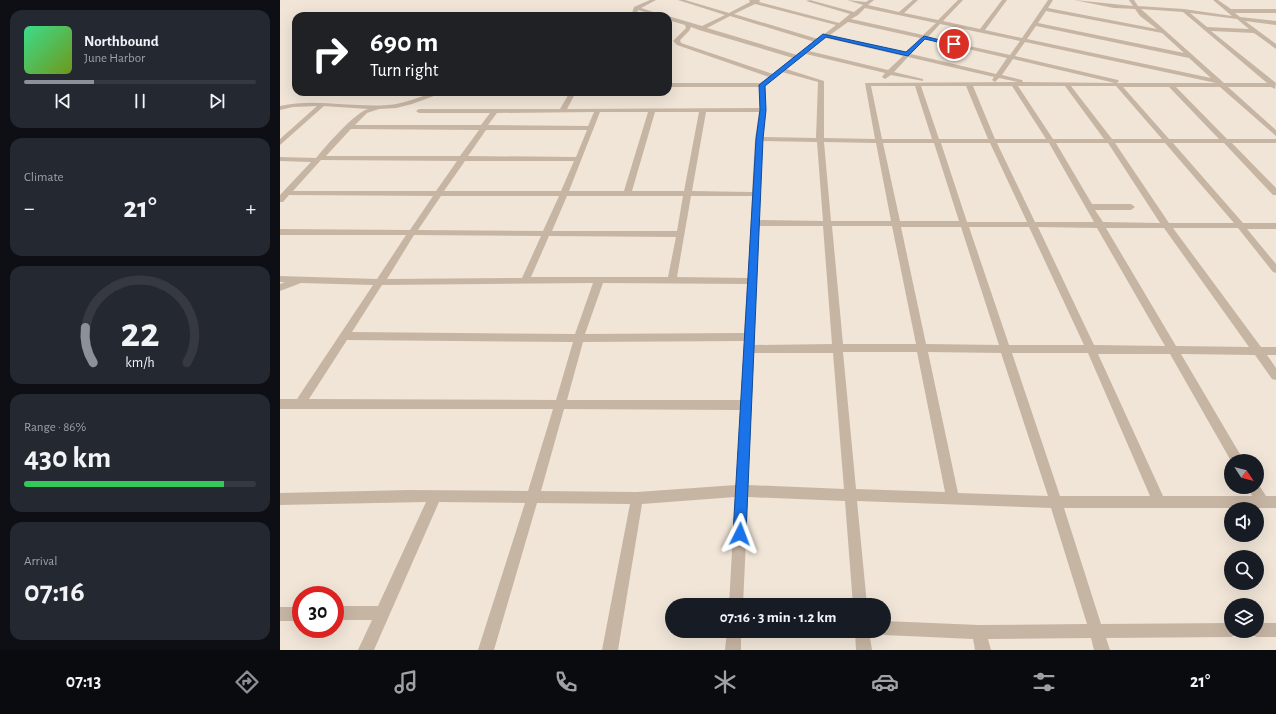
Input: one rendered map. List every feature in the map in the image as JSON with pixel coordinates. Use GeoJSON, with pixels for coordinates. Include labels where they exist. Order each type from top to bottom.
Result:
{"type":"FeatureCollection","features":[{"type":"Feature","properties":{"kind":"street"},"geometry":{"type":"LineString","coordinates":[[636,8],[654,0]]}},
{"type":"Feature","properties":{"kind":"street"},"geometry":{"type":"LineString","coordinates":[[680,0],[819,40]]}},
{"type":"Feature","properties":{"kind":"street"},"geometry":{"type":"LineString","coordinates":[[747,0],[756,1],[840,25]]}},
{"type":"Feature","properties":{"kind":"street"},"geometry":{"type":"LineString","coordinates":[[801,4],[808,0],[856,14]]}},
{"type":"Feature","properties":{"kind":"street"},"geometry":{"type":"LineString","coordinates":[[849,0],[900,14],[1024,39],[1219,83]]}},
{"type":"Feature","properties":{"kind":"street"},"geometry":{"type":"LineString","coordinates":[[672,85],[762,85],[819,40],[856,14],[872,0]]}},
{"type":"Feature","properties":{"kind":"street"},"geometry":{"type":"LineString","coordinates":[[900,14],[916,0]]}},
{"type":"Feature","properties":{"kind":"street"},"geometry":{"type":"LineString","coordinates":[[878,84],[961,0]]}},
{"type":"Feature","properties":{"kind":"street"},"geometry":{"type":"LineString","coordinates":[[981,31],[1005,0]]}},
{"type":"Feature","properties":{"kind":"street"},"geometry":{"type":"LineString","coordinates":[[993,85],[1051,0]]}},
{"type":"Feature","properties":{"kind":"street"},"geometry":{"type":"LineString","coordinates":[[1076,0],[1135,8],[1184,11],[1276,23]]}},
{"type":"Feature","properties":{"kind":"street"},"geometry":{"type":"LineString","coordinates":[[1131,0],[1135,8],[1165,33],[1276,134]]}},
{"type":"Feature","properties":{"kind":"street"},"geometry":{"type":"LineString","coordinates":[[1215,0],[1276,47]]}},
{"type":"Feature","properties":{"kind":"street"},"geometry":{"type":"LineString","coordinates":[[672,39],[704,28],[756,1]]}},
{"type":"Feature","properties":{"kind":"street"},"geometry":{"type":"LineString","coordinates":[[635,12],[636,8]]}},
{"type":"Feature","properties":{"kind":"street"},"geometry":{"type":"LineString","coordinates":[[636,8],[650,12]]}},
{"type":"Feature","properties":{"kind":"street"},"geometry":{"type":"LineString","coordinates":[[788,11],[794,8]]}},
{"type":"Feature","properties":{"kind":"street"},"geometry":{"type":"LineString","coordinates":[[1046,9],[1165,33]]}},
{"type":"Feature","properties":{"kind":"street"},"geometry":{"type":"LineString","coordinates":[[1184,11],[1275,86]]}},
{"type":"Feature","properties":{"kind":"street"},"geometry":{"type":"LineString","coordinates":[[1230,11],[1276,11]]}},
{"type":"Feature","properties":{"kind":"street"},"geometry":{"type":"LineString","coordinates":[[672,19],[797,57]]}},
{"type":"Feature","properties":{"kind":"street"},"geometry":{"type":"LineString","coordinates":[[848,20],[1134,85]]}},
{"type":"Feature","properties":{"kind":"street"},"geometry":{"type":"LineString","coordinates":[[1205,29],[1253,30],[1268,22]]}},
{"type":"Feature","properties":{"kind":"street"},"geometry":{"type":"LineString","coordinates":[[687,24],[689,28],[678,37],[676,41],[679,44],[773,76]]}},
{"type":"Feature","properties":{"kind":"street"},"geometry":{"type":"LineString","coordinates":[[1035,24],[1189,56]]}},
{"type":"Feature","properties":{"kind":"street"},"geometry":{"type":"LineString","coordinates":[[825,36],[999,75],[1036,85]]}},
{"type":"Feature","properties":{"kind":"street"},"geometry":{"type":"LineString","coordinates":[[804,52],[938,85]]}},
{"type":"Feature","properties":{"kind":"street"},"geometry":{"type":"LineString","coordinates":[[781,70],[820,81],[820,140],[859,598]]}},
{"type":"Feature","properties":{"kind":"street"},"geometry":{"type":"LineString","coordinates":[[952,498],[867,84],[1172,86],[1219,83],[1275,86]]}},
{"type":"Feature","properties":{"kind":"street"},"geometry":{"type":"LineString","coordinates":[[736,598],[758,194],[759,139],[763,110],[762,85]]}},
{"type":"Feature","properties":{"kind":"street"},"geometry":{"type":"LineString","coordinates":[[918,85],[938,140],[1004,348],[1056,502],[1094,630],[1102,650]]}},
{"type":"Feature","properties":{"kind":"street"},"geometry":{"type":"LineString","coordinates":[[969,85],[992,140],[1091,349],[1159,502]]}},
{"type":"Feature","properties":{"kind":"street"},"geometry":{"type":"LineString","coordinates":[[1014,85],[1051,141],[1234,454]]}},
{"type":"Feature","properties":{"kind":"street"},"geometry":{"type":"LineString","coordinates":[[1067,85],[1109,140],[1166,226],[1276,376]]}},
{"type":"Feature","properties":{"kind":"street"},"geometry":{"type":"LineString","coordinates":[[1118,85],[1167,140],[1276,270]]}},
{"type":"Feature","properties":{"kind":"street"},"geometry":{"type":"LineString","coordinates":[[1172,86],[1276,193]]}},
{"type":"Feature","properties":{"kind":"street"},"geometry":{"type":"LineString","coordinates":[[280,200],[365,112],[383,107],[415,102],[431,96]]}},
{"type":"Feature","properties":{"kind":"street"},"geometry":{"type":"LineString","coordinates":[[562,111],[571,96]]}},
{"type":"Feature","properties":{"kind":"street"},"geometry":{"type":"LineString","coordinates":[[280,108],[308,104],[383,107]]}},
{"type":"Feature","properties":{"kind":"street"},"geometry":{"type":"LineString","coordinates":[[280,143],[322,105]]}},
{"type":"Feature","properties":{"kind":"street"},"geometry":{"type":"LineString","coordinates":[[419,111],[494,112],[598,110],[763,110]]}},
{"type":"Feature","properties":{"kind":"street"},"geometry":{"type":"LineString","coordinates":[[525,281],[580,158],[598,110]]}},
{"type":"Feature","properties":{"kind":"street"},"geometry":{"type":"LineString","coordinates":[[627,194],[652,110]]}},
{"type":"Feature","properties":{"kind":"street"},"geometry":{"type":"LineString","coordinates":[[672,281],[703,110]]}},
{"type":"Feature","properties":{"kind":"street"},"geometry":{"type":"LineString","coordinates":[[301,403],[412,233],[494,112]]}},
{"type":"Feature","properties":{"kind":"street"},"geometry":{"type":"LineString","coordinates":[[349,128],[590,128]]}},
{"type":"Feature","properties":{"kind":"street"},"geometry":{"type":"LineString","coordinates":[[759,139],[1276,141]]}},
{"type":"Feature","properties":{"kind":"street"},"geometry":{"type":"LineString","coordinates":[[280,159],[580,158]]}},
{"type":"Feature","properties":{"kind":"street"},"geometry":{"type":"LineString","coordinates":[[287,193],[440,192],[564,194],[758,194]]}},
{"type":"Feature","properties":{"kind":"street"},"geometry":{"type":"LineString","coordinates":[[1089,207],[1131,207]]}},
{"type":"Feature","properties":{"kind":"street"},"geometry":{"type":"LineString","coordinates":[[756,223],[1240,227],[1276,226]]}},
{"type":"Feature","properties":{"kind":"street"},"geometry":{"type":"LineString","coordinates":[[280,232],[680,234]]}},
{"type":"Feature","properties":{"kind":"street"},"geometry":{"type":"LineString","coordinates":[[280,279],[380,282],[753,282]]}},
{"type":"Feature","properties":{"kind":"street"},"geometry":{"type":"LineString","coordinates":[[280,288],[300,279]]}},
{"type":"Feature","properties":{"kind":"street"},"geometry":{"type":"LineString","coordinates":[[486,650],[533,497],[579,338],[598,281]]}},
{"type":"Feature","properties":{"kind":"street"},"geometry":{"type":"LineString","coordinates":[[344,336],[579,338],[750,337]]}},
{"type":"Feature","properties":{"kind":"street"},"geometry":{"type":"LineString","coordinates":[[749,349],[1004,348],[1276,351]]}},
{"type":"Feature","properties":{"kind":"street"},"geometry":{"type":"LineString","coordinates":[[280,404],[746,404]]}},
{"type":"Feature","properties":{"kind":"street"},"geometry":{"type":"LineString","coordinates":[[280,499],[434,496],[636,498],[742,491],[1056,502],[1224,503]]}},
{"type":"Feature","properties":{"kind":"street"},"geometry":{"type":"LineString","coordinates":[[366,650],[434,496]]}},
{"type":"Feature","properties":{"kind":"street"},"geometry":{"type":"LineString","coordinates":[[610,650],[636,498]]}},
{"type":"Feature","properties":{"kind":"street"},"geometry":{"type":"LineString","coordinates":[[1264,503],[1276,502]]}},
{"type":"Feature","properties":{"kind":"street"},"geometry":{"type":"LineString","coordinates":[[344,613],[382,613]]}},
{"type":"Feature","properties":{"kind":"street"},"geometry":{"type":"LineString","coordinates":[[280,614],[292,614]]}},
{"type":"Feature","properties":{"kind":"street"},"geometry":{"type":"LineString","coordinates":[[891,628],[979,632],[1224,630]]}},
{"type":"Feature","properties":{"kind":"street"},"geometry":{"type":"LineString","coordinates":[[1264,630],[1276,630]]}},
{"type":"Feature","properties":{"kind":"street"},"geometry":{"type":"LineString","coordinates":[[979,632],[983,650]]}},
{"type":"Feature","properties":{"kind":"street"},"geometry":{"type":"LineString","coordinates":[[733,650],[734,638]]}},
{"type":"Feature","properties":{"kind":"street"},"geometry":{"type":"LineString","coordinates":[[863,638],[864,650]]}},
{"type":"Feature","properties":{"kind":"route"},"geometry":{"type":"LineString","coordinates":[[740,534],[758,194],[759,139],[763,110],[762,85],[825,36],[908,54],[924,38],[954,44]]}}]}
